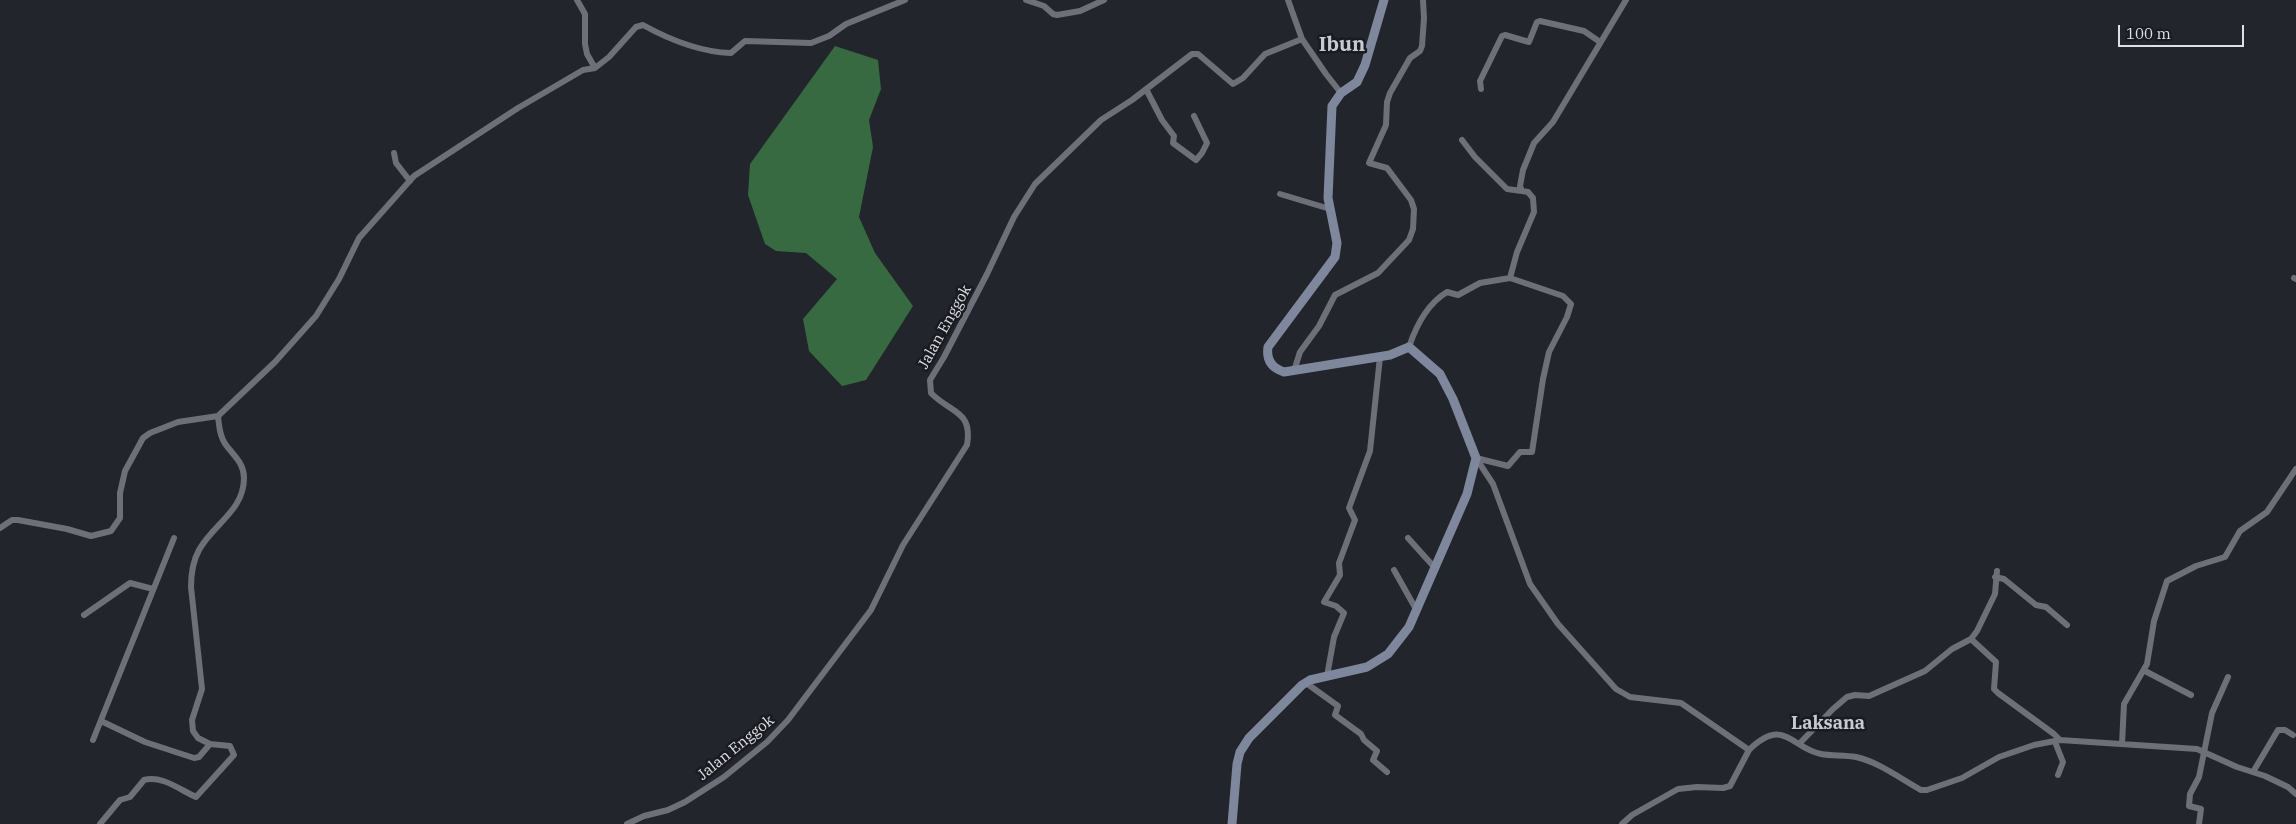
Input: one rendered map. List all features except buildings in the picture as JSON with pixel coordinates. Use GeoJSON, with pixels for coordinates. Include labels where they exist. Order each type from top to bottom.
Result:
{"type":"FeatureCollection","features":[{"type":"Feature","properties":{"kind":"main road"},"geometry":{"type":"LineString","coordinates":[[1232,824],[1240,752],[1262,723],[1293,692],[1306,683],[1367,667],[1382,658],[1400,640],[1417,611],[1467,494],[1476,458],[1453,399],[1440,374],[1409,347],[1380,357],[1284,372],[1273,367],[1268,356],[1268,347],[1335,256],[1337,243],[1328,198],[1332,106],[1341,93],[1358,82],[1365,65],[1384,0]]}},
{"type":"Feature","properties":{"kind":"street"},"geometry":{"type":"LineString","coordinates":[[577,0],[585,14],[586,44],[588,54],[595,68]]}},
{"type":"Feature","properties":{"kind":"street"},"geometry":{"type":"LineString","coordinates":[[0,528],[12,520],[18,520],[67,529],[91,536],[111,531],[120,518],[120,493],[125,471],[143,438],[150,433],[178,422],[218,416],[275,362],[316,316],[339,279],[359,238],[410,181],[426,168],[518,108],[583,70],[595,68],[609,57],[640,25],[662,37],[719,52],[731,53],[746,41],[811,44],[829,36],[846,24],[905,0]]}},
{"type":"Feature","properties":{"kind":"street"},"geometry":{"type":"LineString","coordinates":[[1026,0],[1044,6],[1057,15],[1080,10],[1104,0]]}},
{"type":"Feature","properties":{"kind":"street"},"geometry":{"type":"LineString","coordinates":[[1288,0],[1302,39],[1341,93]]}},
{"type":"Feature","properties":{"kind":"street"},"geometry":{"type":"LineString","coordinates":[[1294,371],[1300,352],[1335,296],[1380,272],[1409,240],[1413,229],[1414,209],[1411,200],[1387,168],[1369,163],[1386,125],[1390,93],[1406,64],[1422,46],[1423,0]]}},
{"type":"Feature","properties":{"kind":"street"},"geometry":{"type":"LineString","coordinates":[[1522,191],[1520,186],[1523,170],[1534,143],[1553,122],[1626,0]]}},
{"type":"Feature","properties":{"kind":"street"},"geometry":{"type":"LineString","coordinates":[[1481,89],[1480,81],[1502,36],[1505,35],[1529,42],[1536,22],[1540,21],[1584,30],[1600,42]]}},
{"type":"Feature","properties":{"kind":"street","name":"Jalan Enggok"},"geometry":{"type":"LineString","coordinates":[[627,824],[685,802],[724,778],[767,742],[788,720],[870,610],[903,545],[967,445],[968,430],[964,418],[960,413],[931,393],[930,380],[988,274],[1024,198],[1048,169],[1101,120],[1195,53],[1233,84],[1242,78],[1265,54],[1302,39]]}},
{"type":"Feature","properties":{"kind":"street"},"geometry":{"type":"LineString","coordinates":[[1146,89],[1162,120],[1174,136],[1173,143],[1196,160],[1202,154],[1207,142],[1194,116]]}},
{"type":"Feature","properties":{"kind":"street"},"geometry":{"type":"LineString","coordinates":[[1462,140],[1475,157],[1507,189],[1522,191],[1530,194],[1533,198],[1534,212],[1517,252],[1510,278]]}},
{"type":"Feature","properties":{"kind":"street"},"geometry":{"type":"LineString","coordinates":[[394,153],[396,164],[410,181]]}},
{"type":"Feature","properties":{"kind":"street"},"geometry":{"type":"LineString","coordinates":[[1280,194],[1330,209]]}},
{"type":"Feature","properties":{"kind":"street"},"geometry":{"type":"LineString","coordinates":[[1409,347],[1415,330],[1425,314],[1441,296],[1447,292],[1458,295],[1480,283],[1510,278],[1563,296],[1571,304],[1567,317],[1549,352],[1532,452],[1520,452],[1508,466],[1476,458]]}},
{"type":"Feature","properties":{"kind":"street"},"geometry":{"type":"LineString","coordinates":[[1327,676],[1334,637],[1344,613],[1336,606],[1324,602],[1340,575],[1339,564],[1355,520],[1349,508],[1370,451],[1380,357]]}},
{"type":"Feature","properties":{"kind":"street"},"geometry":{"type":"LineString","coordinates":[[100,824],[120,800],[130,797],[144,780],[153,779],[178,787],[194,797],[198,795],[234,755],[230,746],[210,744],[198,738],[193,731],[192,720],[202,689],[191,587],[192,573],[198,551],[214,529],[228,517],[241,498],[244,485],[241,465],[224,440],[218,416]]}},
{"type":"Feature","properties":{"kind":"street"},"geometry":{"type":"LineString","coordinates":[[1476,458],[1493,484],[1530,584],[1558,624],[1616,689],[1630,698],[1681,704],[1750,750]]}},
{"type":"Feature","properties":{"kind":"street"},"geometry":{"type":"LineString","coordinates":[[2122,744],[2124,704],[2133,686],[2144,671],[2149,655],[2154,621],[2167,581],[2196,566],[2225,557],[2240,530],[2267,512],[2296,469]]}},
{"type":"Feature","properties":{"kind":"street"},"geometry":{"type":"LineString","coordinates":[[93,740],[174,538]]}},
{"type":"Feature","properties":{"kind":"street"},"geometry":{"type":"LineString","coordinates":[[1408,538],[1435,568]]}},
{"type":"Feature","properties":{"kind":"street"},"geometry":{"type":"LineString","coordinates":[[1394,570],[1417,611]]}},
{"type":"Feature","properties":{"kind":"street"},"geometry":{"type":"LineString","coordinates":[[1800,743],[1832,709],[1847,697],[1855,695],[1869,696],[1925,671],[1952,649],[1971,639],[1977,631],[1995,594],[1996,574],[2036,605],[2046,607],[2067,625]]}},
{"type":"Feature","properties":{"kind":"street"},"geometry":{"type":"LineString","coordinates":[[84,615],[130,583],[153,589]]}},
{"type":"Feature","properties":{"kind":"street"},"geometry":{"type":"LineString","coordinates":[[1971,639],[1996,662],[1994,689],[2054,734],[2058,741],[2063,762],[2058,775]]}},
{"type":"Feature","properties":{"kind":"street"},"geometry":{"type":"LineString","coordinates":[[2144,671],[2191,695]]}},
{"type":"Feature","properties":{"kind":"street"},"geometry":{"type":"LineString","coordinates":[[2199,824],[2201,809],[2189,806],[2190,794],[2199,777],[2212,713],[2228,677]]}},
{"type":"Feature","properties":{"kind":"street"},"geometry":{"type":"LineString","coordinates":[[1306,683],[1338,706],[1335,715],[1361,734],[1363,740],[1377,751],[1373,760],[1387,772]]}},
{"type":"Feature","properties":{"kind":"street"},"geometry":{"type":"LineString","coordinates":[[101,721],[145,742],[194,758],[199,757],[210,744]]}},
{"type":"Feature","properties":{"kind":"street"},"geometry":{"type":"LineString","coordinates":[[2253,772],[2278,730],[2285,730],[2293,735]]}},
{"type":"Feature","properties":{"kind":"street"},"geometry":{"type":"LineString","coordinates":[[1622,824],[1632,815],[1678,789],[1697,787],[1723,788],[1730,786],[1750,750],[1761,739],[1779,735],[1787,736],[1800,743],[1807,750],[1819,754],[1855,757],[1866,761],[1921,790],[1927,790],[1962,778],[1999,757],[2034,745],[2058,741],[2204,751],[2236,767],[2280,783],[2296,794]]}},
{"type":"Feature","properties":{"kind":"green space"},"geometry":{"type":"Polygon","coordinates":[[[835,46],[878,60],[881,89],[869,120],[873,147],[859,217],[875,253],[913,306],[866,380],[842,386],[809,351],[803,319],[837,279],[806,253],[776,251],[765,244],[748,195],[750,164],[835,46]]]}},
{"type":"Feature","properties":{"kind":"district","name":"Ibun"},"geometry":{"type":"Point","coordinates":[1342,45]}},
{"type":"Feature","properties":{"kind":"district","name":"Laksana"},"geometry":{"type":"Point","coordinates":[1828,724]}}]}
